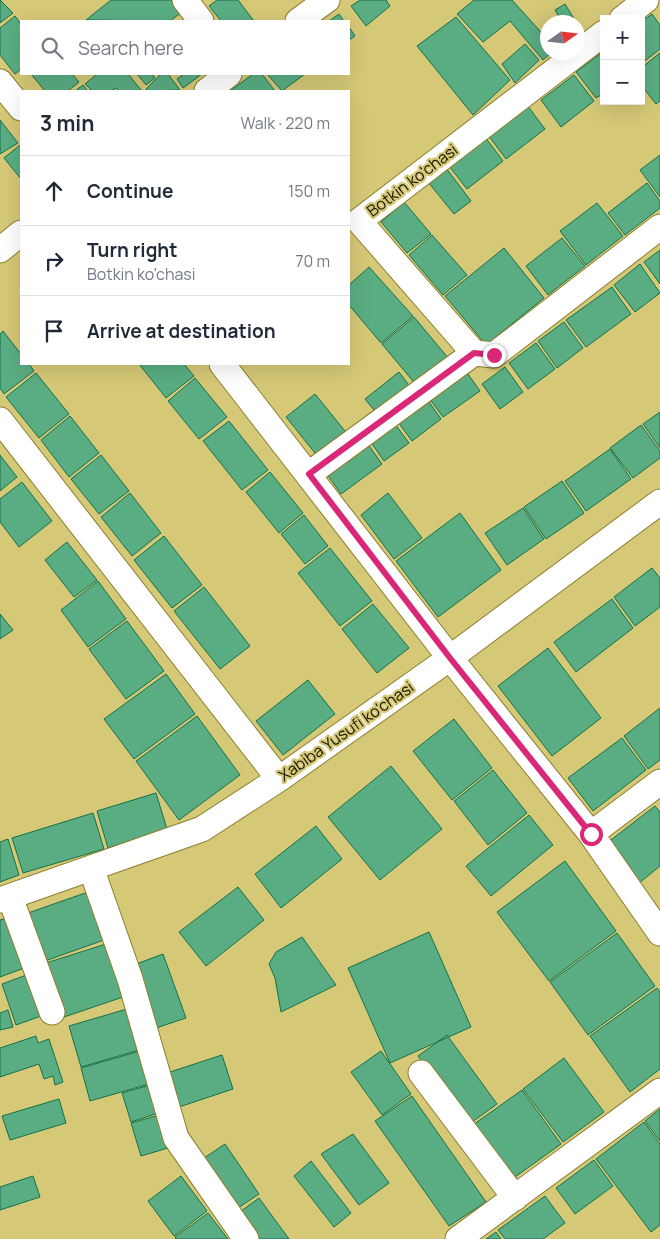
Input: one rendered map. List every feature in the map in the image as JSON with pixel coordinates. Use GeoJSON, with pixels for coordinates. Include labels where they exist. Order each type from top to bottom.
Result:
{"type":"FeatureCollection","features":[{"type":"Feature","properties":{"kind":"street"},"geometry":{"type":"LineString","coordinates":[[184,0],[200,20]]}},
{"type":"Feature","properties":{"kind":"street"},"geometry":{"type":"LineString","coordinates":[[299,20],[327,0]]}},
{"type":"Feature","properties":{"kind":"street"},"geometry":{"type":"LineString","coordinates":[[627,15],[646,0]]}},
{"type":"Feature","properties":{"kind":"street","name":"Botkin ko'chasi"},"geometry":{"type":"LineString","coordinates":[[474,353],[359,221],[600,36]]}},
{"type":"Feature","properties":{"kind":"street"},"geometry":{"type":"LineString","coordinates":[[208,90],[228,75]]}},
{"type":"Feature","properties":{"kind":"street"},"geometry":{"type":"LineString","coordinates":[[0,82],[20,107]]}},
{"type":"Feature","properties":{"kind":"street"},"geometry":{"type":"LineString","coordinates":[[309,474],[474,353],[494,355],[660,227]]}},
{"type":"Feature","properties":{"kind":"street"},"geometry":{"type":"LineString","coordinates":[[0,250],[20,234]]}},
{"type":"Feature","properties":{"kind":"street"},"geometry":{"type":"LineString","coordinates":[[223,365],[450,658],[591,834],[660,933]]}},
{"type":"Feature","properties":{"kind":"street"},"geometry":{"type":"LineString","coordinates":[[0,420],[278,779]]}},
{"type":"Feature","properties":{"kind":"street","name":"Xabiba Yusufi ko'chasi"},"geometry":{"type":"LineString","coordinates":[[5,898],[202,829],[278,779],[450,658],[660,502]]}},
{"type":"Feature","properties":{"kind":"street"},"geometry":{"type":"LineString","coordinates":[[591,834],[660,782]]}},
{"type":"Feature","properties":{"kind":"street"},"geometry":{"type":"LineString","coordinates":[[91,868],[130,979],[176,1138],[246,1239]]}},
{"type":"Feature","properties":{"kind":"street"},"geometry":{"type":"LineString","coordinates":[[5,898],[52,1012]]}},
{"type":"Feature","properties":{"kind":"street"},"geometry":{"type":"LineString","coordinates":[[421,1072],[515,1198]]}},
{"type":"Feature","properties":{"kind":"street"},"geometry":{"type":"LineString","coordinates":[[458,1239],[660,1091]]}},
{"type":"Feature","properties":{"kind":"building"},"geometry":{"type":"Polygon","coordinates":[[[0,0],[13,13],[0,23],[0,0]]]}},
{"type":"Feature","properties":{"kind":"building"},"geometry":{"type":"Polygon","coordinates":[[[111,0],[171,0],[182,12],[171,20],[86,20],[111,0]]]}},
{"type":"Feature","properties":{"kind":"building"},"geometry":{"type":"Polygon","coordinates":[[[217,0],[238,0],[253,20],[220,20],[209,6],[217,0]]]}},
{"type":"Feature","properties":{"kind":"building"},"geometry":{"type":"Polygon","coordinates":[[[360,0],[386,0],[390,6],[366,26],[351,6],[360,0]]]}},
{"type":"Feature","properties":{"kind":"building"},"geometry":{"type":"Polygon","coordinates":[[[474,0],[512,0],[540,31],[540,56],[510,21],[483,42],[457,14],[474,0]]]}},
{"type":"Feature","properties":{"kind":"building"},"geometry":{"type":"Polygon","coordinates":[[[565,4],[572,15],[558,15],[555,10],[565,4]]]}},
{"type":"Feature","properties":{"kind":"building"},"geometry":{"type":"Polygon","coordinates":[[[339,14],[343,20],[330,20],[339,14]]]}},
{"type":"Feature","properties":{"kind":"building"},"geometry":{"type":"Polygon","coordinates":[[[652,14],[660,25],[660,49],[645,61],[645,60],[645,19],[652,14]]]}},
{"type":"Feature","properties":{"kind":"building"},"geometry":{"type":"Polygon","coordinates":[[[15,16],[20,23],[20,70],[15,74],[0,55],[0,28],[15,16]]]}},
{"type":"Feature","properties":{"kind":"building"},"geometry":{"type":"Polygon","coordinates":[[[456,17],[510,80],[473,115],[417,46],[456,17]]]}},
{"type":"Feature","properties":{"kind":"building"},"geometry":{"type":"Polygon","coordinates":[[[350,28],[355,36],[350,39],[350,28]]]}},
{"type":"Feature","properties":{"kind":"building"},"geometry":{"type":"Polygon","coordinates":[[[525,44],[539,60],[515,83],[502,64],[525,44]]]}},
{"type":"Feature","properties":{"kind":"building"},"geometry":{"type":"Polygon","coordinates":[[[660,53],[660,101],[656,104],[645,90],[645,65],[660,53]]]}},
{"type":"Feature","properties":{"kind":"building"},"geometry":{"type":"Polygon","coordinates":[[[600,54],[600,96],[596,98],[576,72],[600,54]]]}},
{"type":"Feature","properties":{"kind":"building"},"geometry":{"type":"Polygon","coordinates":[[[32,75],[73,75],[79,82],[69,90],[44,90],[32,75]]]}},
{"type":"Feature","properties":{"kind":"building"},"geometry":{"type":"Polygon","coordinates":[[[96,75],[129,75],[141,90],[118,90],[116,88],[113,90],[91,90],[85,84],[96,75]]]}},
{"type":"Feature","properties":{"kind":"building"},"geometry":{"type":"Polygon","coordinates":[[[138,75],[153,75],[155,78],[146,85],[138,75]]]}},
{"type":"Feature","properties":{"kind":"building"},"geometry":{"type":"Polygon","coordinates":[[[160,75],[169,75],[180,90],[147,90],[160,75]]]}},
{"type":"Feature","properties":{"kind":"building"},"geometry":{"type":"Polygon","coordinates":[[[183,75],[201,75],[183,88],[177,79],[183,75]]]}},
{"type":"Feature","properties":{"kind":"building"},"geometry":{"type":"Polygon","coordinates":[[[252,75],[263,75],[274,90],[231,90],[252,75]]]}},
{"type":"Feature","properties":{"kind":"building"},"geometry":{"type":"Polygon","coordinates":[[[268,75],[304,75],[283,90],[281,90],[268,75]]]}},
{"type":"Feature","properties":{"kind":"building"},"geometry":{"type":"Polygon","coordinates":[[[574,75],[594,101],[561,127],[541,100],[574,75]]]}},
{"type":"Feature","properties":{"kind":"building"},"geometry":{"type":"Polygon","coordinates":[[[83,85],[87,90],[76,90],[83,85]]]}},
{"type":"Feature","properties":{"kind":"building"},"geometry":{"type":"Polygon","coordinates":[[[527,105],[545,129],[506,159],[488,135],[527,105]]]}},
{"type":"Feature","properties":{"kind":"building"},"geometry":{"type":"Polygon","coordinates":[[[0,120],[18,143],[0,154],[0,120]]]}},
{"type":"Feature","properties":{"kind":"building"},"geometry":{"type":"Polygon","coordinates":[[[485,137],[503,161],[467,189],[449,166],[485,137]]]}},
{"type":"Feature","properties":{"kind":"building"},"geometry":{"type":"Polygon","coordinates":[[[20,145],[20,178],[4,158],[20,145]]]}},
{"type":"Feature","properties":{"kind":"building"},"geometry":{"type":"Polygon","coordinates":[[[660,155],[660,197],[640,170],[660,155]]]}},
{"type":"Feature","properties":{"kind":"building"},"geometry":{"type":"Polygon","coordinates":[[[446,168],[471,201],[454,214],[428,182],[446,168]]]}},
{"type":"Feature","properties":{"kind":"building"},"geometry":{"type":"Polygon","coordinates":[[[647,183],[660,201],[660,208],[625,235],[608,213],[647,183]]]}},
{"type":"Feature","properties":{"kind":"building"},"geometry":{"type":"Polygon","coordinates":[[[404,202],[431,234],[407,253],[381,222],[404,202]]]}},
{"type":"Feature","properties":{"kind":"building"},"geometry":{"type":"Polygon","coordinates":[[[597,203],[623,236],[586,265],[560,231],[597,203]]]}},
{"type":"Feature","properties":{"kind":"building"},"geometry":{"type":"Polygon","coordinates":[[[432,235],[467,275],[443,295],[409,255],[432,235]]]}},
{"type":"Feature","properties":{"kind":"building"},"geometry":{"type":"Polygon","coordinates":[[[562,238],[585,266],[548,295],[526,266],[562,238]]]}},
{"type":"Feature","properties":{"kind":"building"},"geometry":{"type":"Polygon","coordinates":[[[504,248],[544,298],[486,345],[445,296],[504,248]]]}},
{"type":"Feature","properties":{"kind":"building"},"geometry":{"type":"Polygon","coordinates":[[[660,250],[660,284],[644,262],[660,250]]]}},
{"type":"Feature","properties":{"kind":"building"},"geometry":{"type":"Polygon","coordinates":[[[640,264],[660,293],[635,312],[614,285],[640,264]]]}},
{"type":"Feature","properties":{"kind":"building"},"geometry":{"type":"Polygon","coordinates":[[[369,267],[413,316],[381,343],[350,306],[350,284],[369,267]]]}},
{"type":"Feature","properties":{"kind":"building"},"geometry":{"type":"Polygon","coordinates":[[[612,287],[631,314],[586,347],[566,320],[612,287]]]}},
{"type":"Feature","properties":{"kind":"building"},"geometry":{"type":"Polygon","coordinates":[[[414,317],[449,359],[417,386],[382,344],[414,317]]]}},
{"type":"Feature","properties":{"kind":"building"},"geometry":{"type":"Polygon","coordinates":[[[564,322],[583,348],[557,368],[538,341],[564,322]]]}},
{"type":"Feature","properties":{"kind":"building"},"geometry":{"type":"Polygon","coordinates":[[[3,331],[20,353],[20,365],[30,365],[34,371],[4,394],[0,388],[0,334],[3,331]]]}},
{"type":"Feature","properties":{"kind":"building"},"geometry":{"type":"Polygon","coordinates":[[[536,343],[555,369],[528,389],[509,363],[536,343]]]}},
{"type":"Feature","properties":{"kind":"building"},"geometry":{"type":"Polygon","coordinates":[[[140,365],[185,365],[194,376],[166,398],[140,365]]]}},
{"type":"Feature","properties":{"kind":"building"},"geometry":{"type":"Polygon","coordinates":[[[463,367],[480,391],[443,417],[426,394],[463,367]]]}},
{"type":"Feature","properties":{"kind":"building"},"geometry":{"type":"Polygon","coordinates":[[[505,367],[523,392],[500,409],[482,384],[505,367]]]}},
{"type":"Feature","properties":{"kind":"building"},"geometry":{"type":"Polygon","coordinates":[[[399,372],[411,388],[378,415],[365,399],[399,372]]]}},
{"type":"Feature","properties":{"kind":"building"},"geometry":{"type":"Polygon","coordinates":[[[36,373],[69,414],[39,438],[6,397],[36,373]]]}},
{"type":"Feature","properties":{"kind":"building"},"geometry":{"type":"Polygon","coordinates":[[[195,378],[227,417],[199,439],[168,401],[195,378]]]}},
{"type":"Feature","properties":{"kind":"building"},"geometry":{"type":"Polygon","coordinates":[[[315,394],[349,436],[319,458],[286,417],[315,394]]]}},
{"type":"Feature","properties":{"kind":"building"},"geometry":{"type":"Polygon","coordinates":[[[425,396],[441,419],[412,441],[395,418],[425,396]]]}},
{"type":"Feature","properties":{"kind":"building"},"geometry":{"type":"Polygon","coordinates":[[[660,412],[660,448],[643,424],[660,412]]]}},
{"type":"Feature","properties":{"kind":"building"},"geometry":{"type":"Polygon","coordinates":[[[70,416],[99,453],[69,477],[41,440],[70,416]]]}},
{"type":"Feature","properties":{"kind":"building"},"geometry":{"type":"Polygon","coordinates":[[[392,420],[409,443],[384,461],[368,438],[392,420]]]}},
{"type":"Feature","properties":{"kind":"building"},"geometry":{"type":"Polygon","coordinates":[[[229,421],[268,470],[242,490],[203,441],[229,421]]]}},
{"type":"Feature","properties":{"kind":"building"},"geometry":{"type":"Polygon","coordinates":[[[641,425],[660,451],[660,458],[633,478],[610,448],[641,425]]]}},
{"type":"Feature","properties":{"kind":"building"},"geometry":{"type":"Polygon","coordinates":[[[365,440],[382,464],[341,494],[324,470],[365,440]]]}},
{"type":"Feature","properties":{"kind":"building"},"geometry":{"type":"Polygon","coordinates":[[[610,449],[631,479],[586,511],[565,481],[610,449]]]}},
{"type":"Feature","properties":{"kind":"building"},"geometry":{"type":"Polygon","coordinates":[[[0,455],[17,477],[0,491],[0,455]]]}},
{"type":"Feature","properties":{"kind":"building"},"geometry":{"type":"Polygon","coordinates":[[[101,455],[129,491],[99,514],[71,479],[101,455]]]}},
{"type":"Feature","properties":{"kind":"building"},"geometry":{"type":"Polygon","coordinates":[[[270,472],[303,513],[279,533],[246,492],[270,472]]]}},
{"type":"Feature","properties":{"kind":"building"},"geometry":{"type":"Polygon","coordinates":[[[562,481],[584,513],[546,539],[524,507],[562,481]]]}},
{"type":"Feature","properties":{"kind":"building"},"geometry":{"type":"Polygon","coordinates":[[[22,482],[52,521],[19,547],[0,522],[0,499],[22,482]]]}},
{"type":"Feature","properties":{"kind":"building"},"geometry":{"type":"Polygon","coordinates":[[[130,493],[161,533],[132,556],[101,517],[130,493]]]}},
{"type":"Feature","properties":{"kind":"building"},"geometry":{"type":"Polygon","coordinates":[[[388,493],[422,538],[394,559],[361,515],[388,493]]]}},
{"type":"Feature","properties":{"kind":"building"},"geometry":{"type":"Polygon","coordinates":[[[523,508],[544,539],[507,565],[485,533],[523,508]]]}},
{"type":"Feature","properties":{"kind":"building"},"geometry":{"type":"Polygon","coordinates":[[[460,513],[501,570],[438,617],[396,561],[460,513]]]}},
{"type":"Feature","properties":{"kind":"building"},"geometry":{"type":"Polygon","coordinates":[[[304,515],[328,546],[305,564],[281,534],[304,515]]]}},
{"type":"Feature","properties":{"kind":"building"},"geometry":{"type":"Polygon","coordinates":[[[164,536],[202,585],[172,608],[134,560],[164,536]]]}},
{"type":"Feature","properties":{"kind":"building"},"geometry":{"type":"Polygon","coordinates":[[[67,542],[97,580],[74,597],[45,560],[67,542]]]}},
{"type":"Feature","properties":{"kind":"building"},"geometry":{"type":"Polygon","coordinates":[[[330,548],[372,601],[340,626],[298,573],[330,548]]]}},
{"type":"Feature","properties":{"kind":"building"},"geometry":{"type":"Polygon","coordinates":[[[652,568],[660,578],[660,607],[635,626],[614,597],[652,568]]]}},
{"type":"Feature","properties":{"kind":"building"},"geometry":{"type":"Polygon","coordinates":[[[98,581],[126,619],[88,647],[61,610],[98,581]]]}},
{"type":"Feature","properties":{"kind":"building"},"geometry":{"type":"Polygon","coordinates":[[[204,587],[250,646],[220,669],[174,611],[204,587]]]}},
{"type":"Feature","properties":{"kind":"building"},"geometry":{"type":"Polygon","coordinates":[[[612,599],[633,628],[576,672],[554,642],[612,599]]]}},
{"type":"Feature","properties":{"kind":"building"},"geometry":{"type":"Polygon","coordinates":[[[373,604],[409,648],[377,673],[342,629],[373,604]]]}},
{"type":"Feature","properties":{"kind":"building"},"geometry":{"type":"Polygon","coordinates":[[[0,614],[13,630],[0,639],[0,614]]]}},
{"type":"Feature","properties":{"kind":"building"},"geometry":{"type":"Polygon","coordinates":[[[127,621],[164,671],[126,699],[89,649],[127,621]]]}},
{"type":"Feature","properties":{"kind":"building"},"geometry":{"type":"Polygon","coordinates":[[[548,648],[601,718],[552,756],[498,686],[548,648]]]}},
{"type":"Feature","properties":{"kind":"building"},"geometry":{"type":"Polygon","coordinates":[[[166,674],[195,714],[134,759],[104,719],[166,674]]]}},
{"type":"Feature","properties":{"kind":"building"},"geometry":{"type":"Polygon","coordinates":[[[308,680],[335,714],[283,755],[256,721],[308,680]]]}},
{"type":"Feature","properties":{"kind":"building"},"geometry":{"type":"Polygon","coordinates":[[[660,708],[660,760],[648,769],[624,736],[660,708]]]}},
{"type":"Feature","properties":{"kind":"building"},"geometry":{"type":"Polygon","coordinates":[[[197,716],[240,775],[179,820],[136,761],[197,716]]]}},
{"type":"Feature","properties":{"kind":"building"},"geometry":{"type":"Polygon","coordinates":[[[454,719],[492,768],[452,800],[413,751],[454,719]]]}},
{"type":"Feature","properties":{"kind":"building"},"geometry":{"type":"Polygon","coordinates":[[[622,738],[646,770],[593,811],[568,778],[622,738]]]}},
{"type":"Feature","properties":{"kind":"building"},"geometry":{"type":"Polygon","coordinates":[[[391,766],[442,829],[380,880],[328,817],[391,766]]]}},
{"type":"Feature","properties":{"kind":"building"},"geometry":{"type":"Polygon","coordinates":[[[493,770],[527,813],[488,845],[454,801],[493,770]]]}},
{"type":"Feature","properties":{"kind":"building"},"geometry":{"type":"Polygon","coordinates":[[[156,793],[167,829],[108,848],[97,811],[156,793]]]}},
{"type":"Feature","properties":{"kind":"building"},"geometry":{"type":"Polygon","coordinates":[[[655,806],[660,812],[660,866],[638,884],[607,843],[655,806]]]}},
{"type":"Feature","properties":{"kind":"building"},"geometry":{"type":"Polygon","coordinates":[[[93,813],[104,849],[23,873],[12,838],[93,813]]]}},
{"type":"Feature","properties":{"kind":"building"},"geometry":{"type":"Polygon","coordinates":[[[529,815],[553,845],[491,896],[466,866],[529,815]]]}},
{"type":"Feature","properties":{"kind":"building"},"geometry":{"type":"Polygon","coordinates":[[[316,826],[342,859],[281,908],[255,874],[316,826]]]}},
{"type":"Feature","properties":{"kind":"building"},"geometry":{"type":"Polygon","coordinates":[[[8,839],[19,875],[0,882],[0,842],[8,839]]]}},
{"type":"Feature","properties":{"kind":"building"},"geometry":{"type":"Polygon","coordinates":[[[565,861],[616,931],[549,981],[497,912],[565,861]]]}},
{"type":"Feature","properties":{"kind":"building"},"geometry":{"type":"Polygon","coordinates":[[[238,887],[264,920],[206,966],[179,932],[238,887]]]}},
{"type":"Feature","properties":{"kind":"building"},"geometry":{"type":"Polygon","coordinates":[[[88,892],[104,940],[45,961],[28,913],[88,892]]]}},
{"type":"Feature","properties":{"kind":"building"},"geometry":{"type":"Polygon","coordinates":[[[10,917],[27,967],[0,977],[0,920],[10,917]]]}},
{"type":"Feature","properties":{"kind":"building"},"geometry":{"type":"Polygon","coordinates":[[[429,932],[471,1027],[390,1063],[348,968],[429,932]]]}},
{"type":"Feature","properties":{"kind":"building"},"geometry":{"type":"Polygon","coordinates":[[[617,933],[655,986],[588,1035],[550,982],[617,933]]]}},
{"type":"Feature","properties":{"kind":"building"},"geometry":{"type":"Polygon","coordinates":[[[302,937],[336,985],[281,1012],[275,978],[269,964],[276,952],[302,937]]]}},
{"type":"Feature","properties":{"kind":"building"},"geometry":{"type":"Polygon","coordinates":[[[106,944],[123,997],[64,1017],[46,963],[106,944]]]}},
{"type":"Feature","properties":{"kind":"building"},"geometry":{"type":"Polygon","coordinates":[[[163,954],[186,1018],[153,1029],[131,966],[163,954]]]}},
{"type":"Feature","properties":{"kind":"building"},"geometry":{"type":"Polygon","coordinates":[[[29,974],[44,1015],[16,1025],[2,984],[29,974]]]}},
{"type":"Feature","properties":{"kind":"building"},"geometry":{"type":"Polygon","coordinates":[[[657,988],[660,992],[660,1069],[630,1092],[590,1036],[657,988]]]}},
{"type":"Feature","properties":{"kind":"building"},"geometry":{"type":"Polygon","coordinates":[[[127,1009],[139,1050],[81,1067],[69,1026],[127,1009]]]}},
{"type":"Feature","properties":{"kind":"building"},"geometry":{"type":"Polygon","coordinates":[[[8,1010],[13,1027],[0,1030],[0,1013],[8,1010]]]}},
{"type":"Feature","properties":{"kind":"building"},"geometry":{"type":"Polygon","coordinates":[[[447,1035],[497,1104],[468,1125],[418,1056],[447,1035]]]}},
{"type":"Feature","properties":{"kind":"building"},"geometry":{"type":"Polygon","coordinates":[[[36,1036],[38,1043],[49,1039],[63,1082],[55,1085],[53,1076],[44,1079],[39,1064],[0,1077],[0,1048],[36,1036]]]}},
{"type":"Feature","properties":{"kind":"building"},"geometry":{"type":"Polygon","coordinates":[[[140,1051],[149,1084],[90,1101],[81,1068],[140,1051]]]}},
{"type":"Feature","properties":{"kind":"building"},"geometry":{"type":"Polygon","coordinates":[[[381,1051],[411,1094],[382,1115],[351,1072],[381,1051]]]}},
{"type":"Feature","properties":{"kind":"building"},"geometry":{"type":"Polygon","coordinates":[[[222,1055],[233,1089],[179,1107],[167,1073],[222,1055]]]}},
{"type":"Feature","properties":{"kind":"building"},"geometry":{"type":"Polygon","coordinates":[[[564,1058],[604,1112],[563,1142],[523,1089],[564,1058]]]}},
{"type":"Feature","properties":{"kind":"building"},"geometry":{"type":"Polygon","coordinates":[[[150,1085],[158,1113],[131,1122],[122,1093],[150,1085]]]}},
{"type":"Feature","properties":{"kind":"building"},"geometry":{"type":"Polygon","coordinates":[[[522,1090],[561,1144],[508,1182],[470,1127],[522,1090]]]}},
{"type":"Feature","properties":{"kind":"building"},"geometry":{"type":"Polygon","coordinates":[[[412,1096],[486,1202],[449,1226],[375,1121],[412,1096]]]}},
{"type":"Feature","properties":{"kind":"building"},"geometry":{"type":"Polygon","coordinates":[[[59,1099],[66,1123],[10,1140],[2,1116],[59,1099]]]}},
{"type":"Feature","properties":{"kind":"building"},"geometry":{"type":"Polygon","coordinates":[[[660,1109],[660,1141],[645,1121],[660,1109]]]}},
{"type":"Feature","properties":{"kind":"building"},"geometry":{"type":"Polygon","coordinates":[[[159,1115],[168,1148],[141,1156],[131,1123],[159,1115]]]}},
{"type":"Feature","properties":{"kind":"building"},"geometry":{"type":"Polygon","coordinates":[[[644,1122],[660,1144],[660,1225],[651,1232],[596,1159],[644,1122]]]}},
{"type":"Feature","properties":{"kind":"building"},"geometry":{"type":"Polygon","coordinates":[[[353,1134],[389,1183],[359,1205],[321,1154],[353,1134]]]}},
{"type":"Feature","properties":{"kind":"building"},"geometry":{"type":"Polygon","coordinates":[[[225,1144],[259,1194],[235,1210],[201,1160],[225,1144]]]}},
{"type":"Feature","properties":{"kind":"building"},"geometry":{"type":"Polygon","coordinates":[[[594,1160],[613,1186],[575,1214],[556,1188],[594,1160]]]}},
{"type":"Feature","properties":{"kind":"building"},"geometry":{"type":"Polygon","coordinates":[[[311,1161],[351,1213],[334,1227],[294,1176],[311,1161]]]}},
{"type":"Feature","properties":{"kind":"building"},"geometry":{"type":"Polygon","coordinates":[[[33,1176],[40,1197],[0,1210],[0,1187],[33,1176]]]}},
{"type":"Feature","properties":{"kind":"building"},"geometry":{"type":"Polygon","coordinates":[[[181,1176],[207,1211],[174,1236],[148,1201],[181,1176]]]}},
{"type":"Feature","properties":{"kind":"building"},"geometry":{"type":"Polygon","coordinates":[[[545,1196],[565,1223],[543,1239],[505,1239],[498,1230],[545,1196]]]}},
{"type":"Feature","properties":{"kind":"building"},"geometry":{"type":"Polygon","coordinates":[[[259,1198],[289,1239],[256,1239],[237,1214],[259,1198]]]}},
{"type":"Feature","properties":{"kind":"building"},"geometry":{"type":"Polygon","coordinates":[[[208,1213],[228,1239],[176,1239],[175,1237],[208,1213]]]}},
{"type":"Feature","properties":{"kind":"building"},"geometry":{"type":"Polygon","coordinates":[[[496,1232],[501,1239],[486,1239],[496,1232]]]}},
{"type":"Feature","properties":{"kind":"route"},"geometry":{"type":"LineString","coordinates":[[494,355],[474,353],[309,474],[450,658],[591,834]]}}]}
